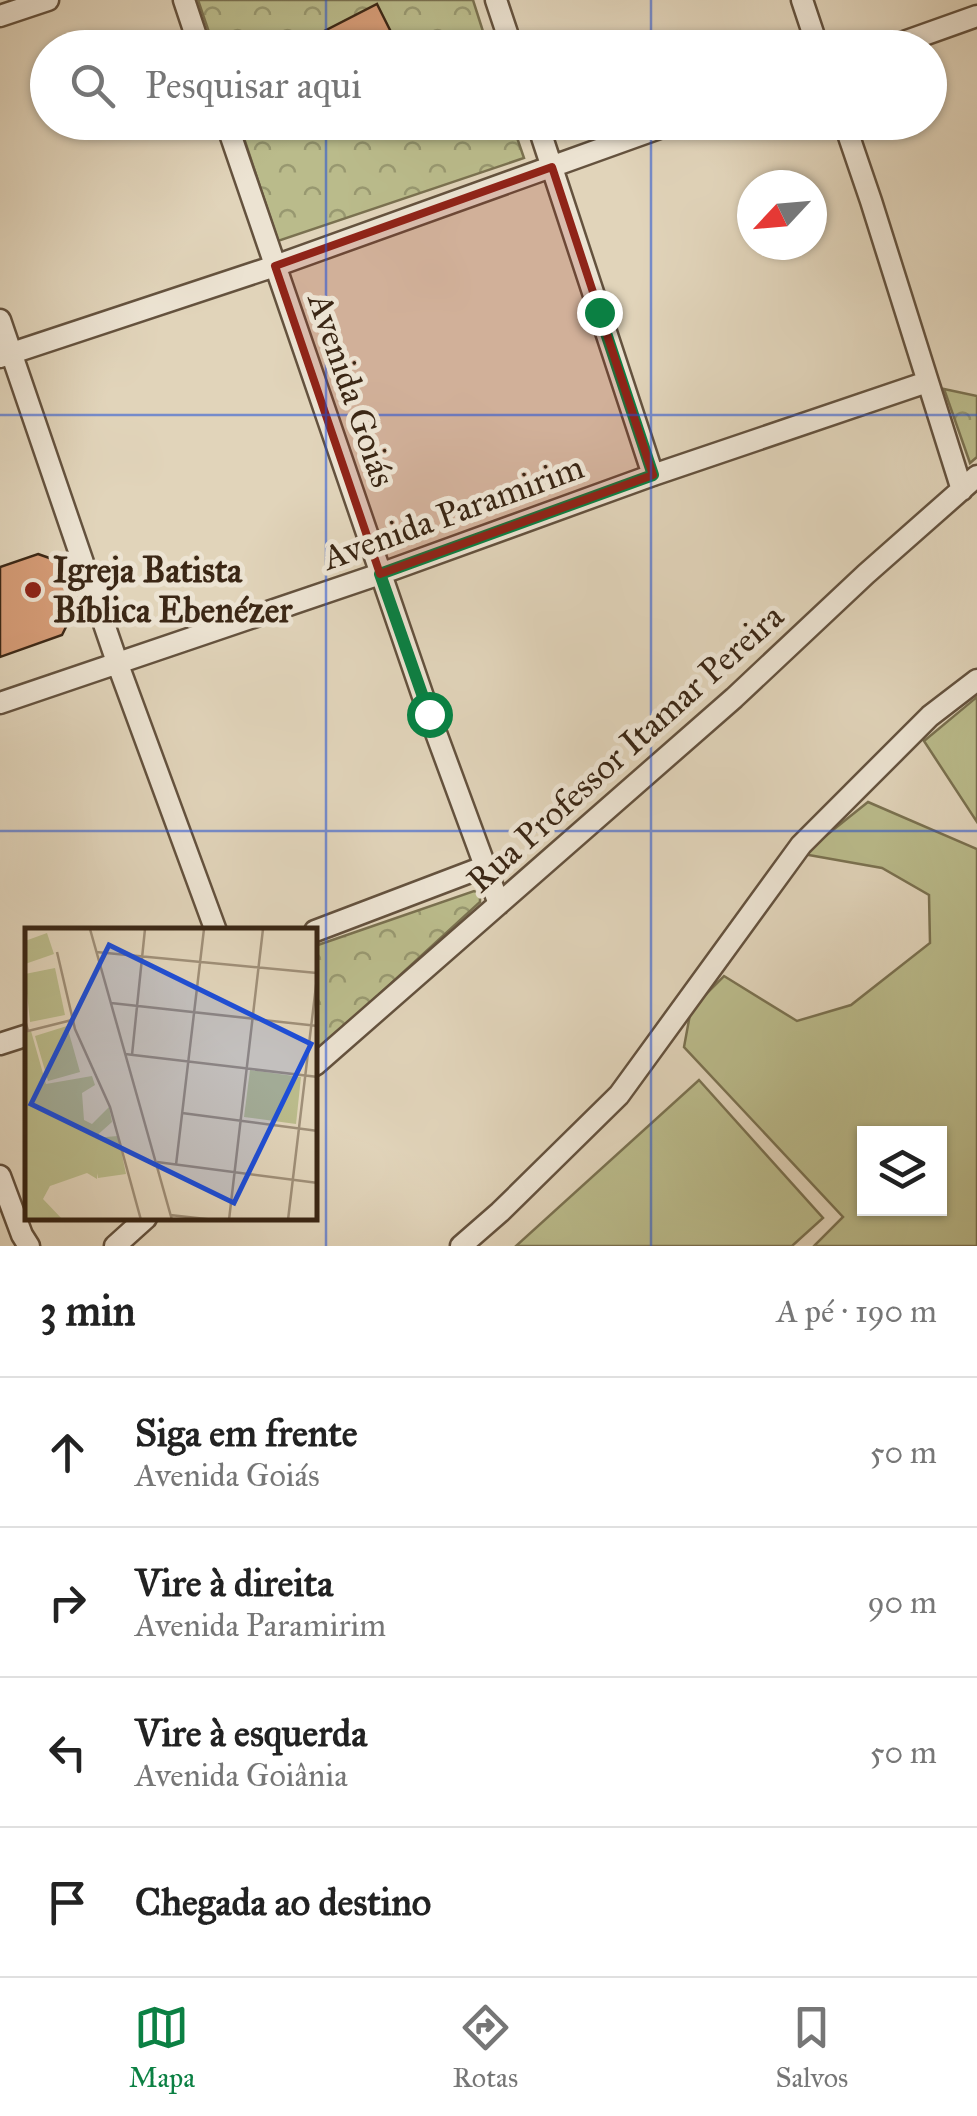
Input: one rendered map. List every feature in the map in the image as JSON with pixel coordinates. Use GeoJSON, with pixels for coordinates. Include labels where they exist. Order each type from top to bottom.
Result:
{"type":"FeatureCollection","features":[{"type":"Feature","properties":{"kind":"street"},"geometry":{"type":"LineString","coordinates":[[0,16],[48,0]]}},
{"type":"Feature","properties":{"kind":"street"},"geometry":{"type":"LineString","coordinates":[[184,0],[194,30]]}},
{"type":"Feature","properties":{"kind":"street"},"geometry":{"type":"LineString","coordinates":[[496,0],[506,30]]}},
{"type":"Feature","properties":{"kind":"street"},"geometry":{"type":"LineString","coordinates":[[802,0],[812,30]]}},
{"type":"Feature","properties":{"kind":"street"},"geometry":{"type":"LineString","coordinates":[[938,30],[977,16]]}},
{"type":"Feature","properties":{"kind":"street","name":"Avenida Goiás"},"geometry":{"type":"LineString","coordinates":[[232,140],[380,574],[499,904]]}},
{"type":"Feature","properties":{"kind":"street"},"geometry":{"type":"LineString","coordinates":[[543,140],[653,475]]}},
{"type":"Feature","properties":{"kind":"street"},"geometry":{"type":"LineString","coordinates":[[6,355],[274,266],[626,140]]}},
{"type":"Feature","properties":{"kind":"street"},"geometry":{"type":"LineString","coordinates":[[850,140],[927,382],[969,483]]}},
{"type":"Feature","properties":{"kind":"street"},"geometry":{"type":"LineString","coordinates":[[0,320],[6,355],[215,928]]}},
{"type":"Feature","properties":{"kind":"street","name":"Avenida Paramirim"},"geometry":{"type":"LineString","coordinates":[[0,703],[927,382]]}},
{"type":"Feature","properties":{"kind":"street","name":"Rua Professor Itamar Pereira"},"geometry":{"type":"LineString","coordinates":[[318,1063],[734,698],[969,483]]}},
{"type":"Feature","properties":{"kind":"street"},"geometry":{"type":"LineString","coordinates":[[462,1246],[618,1095],[801,845],[930,716],[977,680]]}},
{"type":"Feature","properties":{"kind":"street"},"geometry":{"type":"LineString","coordinates":[[318,930],[486,866]]}},
{"type":"Feature","properties":{"kind":"street"},"geometry":{"type":"LineString","coordinates":[[0,1044],[25,1035]]}},
{"type":"Feature","properties":{"kind":"street"},"geometry":{"type":"LineString","coordinates":[[0,1176],[29,1246]]}},
{"type":"Feature","properties":{"kind":"street"},"geometry":{"type":"LineString","coordinates":[[115,1246],[143,1221]]}},
{"type":"Feature","properties":{"kind":"highlighted area"},"geometry":{"type":"Polygon","coordinates":[[[552,167],[653,475],[380,574],[275,266],[552,167]]]}},
{"type":"Feature","properties":{"kind":"green space"},"geometry":{"type":"Polygon","coordinates":[[[198,0],[473,0],[483,30],[208,30],[198,0]]]}},
{"type":"Feature","properties":{"kind":"green space"},"geometry":{"type":"Polygon","coordinates":[[[245,140],[518,140],[524,158],[278,241],[245,140]]]}},
{"type":"Feature","properties":{"kind":"green space"},"geometry":{"type":"Polygon","coordinates":[[[944,389],[977,396],[977,457],[970,463],[944,389]]]}},
{"type":"Feature","properties":{"kind":"green space"},"geometry":{"type":"Polygon","coordinates":[[[977,697],[977,822],[924,741],[977,697]]]}},
{"type":"Feature","properties":{"kind":"green space"},"geometry":{"type":"Polygon","coordinates":[[[868,802],[977,849],[977,1246],[814,1246],[843,1217],[684,1047],[691,1009],[724,976],[797,1021],[851,1005],[930,943],[929,895],[882,868],[803,854],[868,802]]]}},
{"type":"Feature","properties":{"kind":"green space"},"geometry":{"type":"Polygon","coordinates":[[[474,891],[480,894],[480,902],[318,1050],[318,945],[474,891]]]}},
{"type":"Feature","properties":{"kind":"green space"},"geometry":{"type":"Polygon","coordinates":[[[699,1080],[823,1218],[792,1246],[516,1246],[699,1080]]]}},
{"type":"Feature","properties":{"kind":"building"},"geometry":{"type":"Polygon","coordinates":[[[377,4],[390,30],[326,30],[377,4]]]}},
{"type":"Feature","properties":{"kind":"building","name":"Igreja Batista Bíblica Ebenézer"},"geometry":{"type":"Polygon","coordinates":[[[38,554],[58,561],[73,613],[62,635],[0,657],[0,567],[38,554]]]}},
{"type":"Feature","properties":{"kind":"place","name":"Igreja Batista Bíblica Ebenézer"},"geometry":{"type":"Point","coordinates":[33,590]}},
{"type":"Feature","properties":{"kind":"route"},"geometry":{"type":"LineString","coordinates":[[429,714],[380,574],[653,475],[599,312]]}}]}
